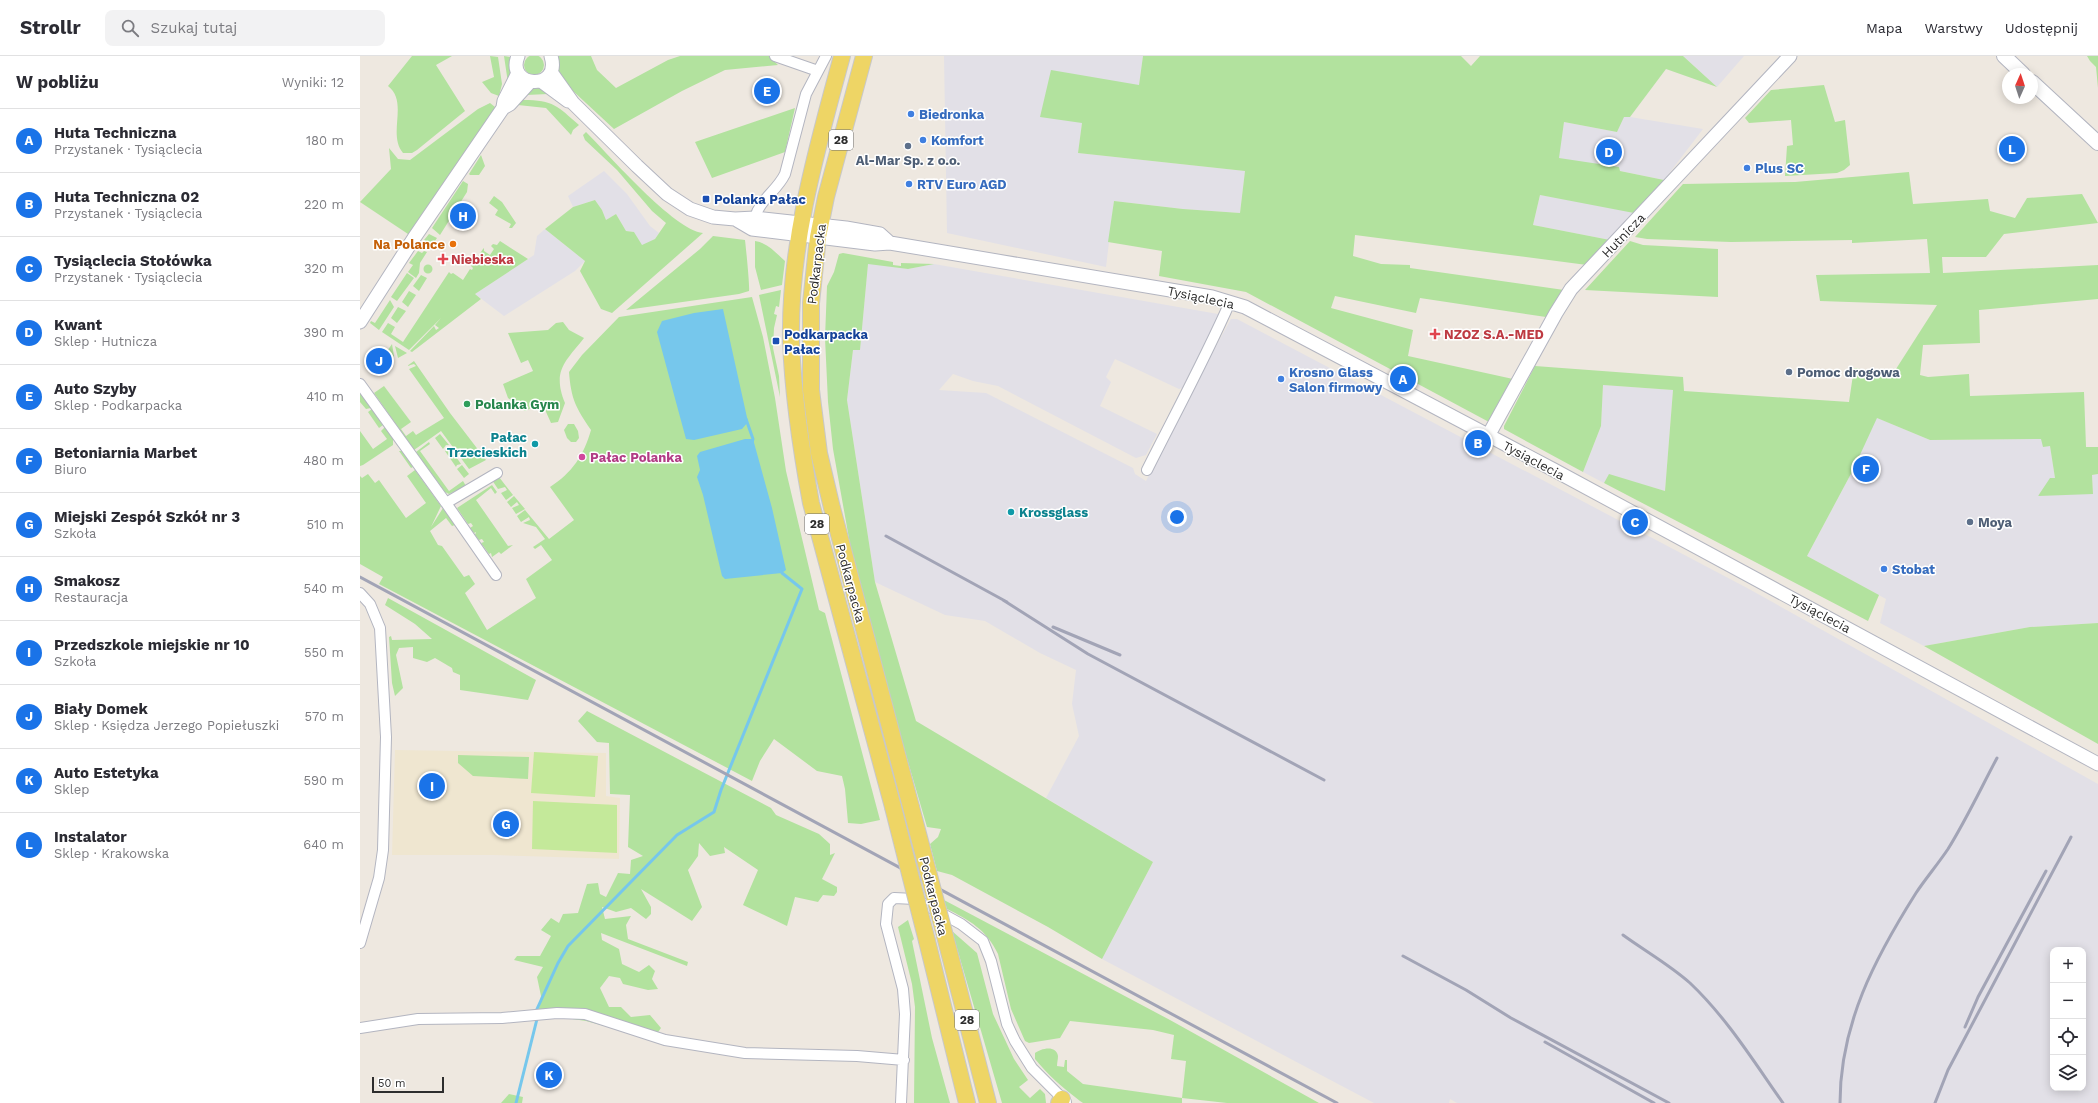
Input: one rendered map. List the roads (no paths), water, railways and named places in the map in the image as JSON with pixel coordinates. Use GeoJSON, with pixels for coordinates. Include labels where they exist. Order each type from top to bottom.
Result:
{"type":"FeatureCollection","features":[{"type":"Feature","properties":{"kind":"main road","name":"Podkarpacka"},"geometry":{"type":"LineString","coordinates":[[842,56],[818,147],[801,229],[791,340],[801,451],[811,503],[928,941],[967,1103]]}},
{"type":"Feature","properties":{"kind":"main road","name":"Podkarpacka"},"geometry":{"type":"LineString","coordinates":[[864,56],[826,197],[819,231],[811,303],[810,343],[811,390],[815,429],[824,478],[838,536],[911,807],[988,1103]]}},
{"type":"Feature","properties":{"kind":"main road"},"geometry":{"type":"LineString","coordinates":[[2004,56],[2017,68]]}},
{"type":"Feature","properties":{"kind":"main road"},"geometry":{"type":"LineString","coordinates":[[2038,88],[2098,143]]}},
{"type":"Feature","properties":{"kind":"street"},"geometry":{"type":"LineString","coordinates":[[503,108],[504,101],[518,73],[516,63],[518,56]]}},
{"type":"Feature","properties":{"kind":"street"},"geometry":{"type":"LineString","coordinates":[[360,322],[414,238],[503,108],[541,78],[553,62],[551,56]]}},
{"type":"Feature","properties":{"kind":"street"},"geometry":{"type":"LineString","coordinates":[[775,56],[818,70]]}},
{"type":"Feature","properties":{"kind":"street"},"geometry":{"type":"LineString","coordinates":[[755,218],[761,203],[780,184],[785,174],[806,94],[826,56]]}},
{"type":"Feature","properties":{"kind":"street","name":"Hutnicza"},"geometry":{"type":"LineString","coordinates":[[1488,436],[1556,313],[1571,289],[1790,56]]}},
{"type":"Feature","properties":{"kind":"street"},"geometry":{"type":"LineString","coordinates":[[518,73],[541,78],[573,103],[667,194],[690,209],[713,216],[735,219],[755,218],[801,229]]}},
{"type":"Feature","properties":{"kind":"street"},"geometry":{"type":"LineString","coordinates":[[735,219],[752,229],[801,229]]}},
{"type":"Feature","properties":{"kind":"street","name":"Tysiąclecia"},"geometry":{"type":"LineString","coordinates":[[801,229],[880,234],[890,242],[1204,296],[1230,302],[1258,313],[2098,764]]}},
{"type":"Feature","properties":{"kind":"street"},"geometry":{"type":"LineString","coordinates":[[1147,470],[1182,400],[1194,380],[1230,302]]}},
{"type":"Feature","properties":{"kind":"street"},"geometry":{"type":"LineString","coordinates":[[360,384],[446,502],[496,575]]}},
{"type":"Feature","properties":{"kind":"street"},"geometry":{"type":"LineString","coordinates":[[446,502],[497,473]]}},
{"type":"Feature","properties":{"kind":"street"},"geometry":{"type":"LineString","coordinates":[[360,593],[370,604],[380,628],[385,694],[386,742],[383,850],[379,878],[360,943]]}},
{"type":"Feature","properties":{"kind":"street"},"geometry":{"type":"LineString","coordinates":[[901,1103],[905,1014],[903,989],[886,924],[888,904],[894,898],[915,899],[960,924],[983,941],[991,961],[1007,1024],[1032,1068],[1063,1102]]}},
{"type":"Feature","properties":{"kind":"street"},"geometry":{"type":"LineString","coordinates":[[360,1028],[418,1019],[502,1018],[557,1013],[585,1014],[665,1040],[745,1053],[857,1056],[904,1060]]}},
{"type":"Feature","properties":{"kind":"water"},"geometry":{"type":"Polygon","coordinates":[[[723,309],[748,422],[742,429],[694,440],[686,439],[657,332],[662,321],[694,313],[723,309]]]}},
{"type":"Feature","properties":{"kind":"water"},"geometry":{"type":"Polygon","coordinates":[[[745,439],[753,439],[772,508],[786,570],[782,573],[725,579],[722,576],[703,495],[697,477],[700,470],[697,456],[700,452],[745,439]]]}},
{"type":"Feature","properties":{"kind":"waterway"},"geometry":{"type":"LineString","coordinates":[[746,419],[753,439],[752,443]]}},
{"type":"Feature","properties":{"kind":"waterway"},"geometry":{"type":"LineString","coordinates":[[537,1009],[558,963],[568,946],[677,835],[714,812],[721,790],[802,589],[780,570]]}},
{"type":"Feature","properties":{"kind":"waterway"},"geometry":{"type":"LineString","coordinates":[[516,1103],[537,1019]]}},
{"type":"Feature","properties":{"kind":"railway"},"geometry":{"type":"LineString","coordinates":[[886,536],[1007,602]]}},
{"type":"Feature","properties":{"kind":"railway"},"geometry":{"type":"LineString","coordinates":[[360,577],[1337,1103]]}},
{"type":"Feature","properties":{"kind":"railway"},"geometry":{"type":"LineString","coordinates":[[1003,600],[1088,654],[1324,780]]}},
{"type":"Feature","properties":{"kind":"railway"},"geometry":{"type":"LineString","coordinates":[[1053,627],[1120,655]]}},
{"type":"Feature","properties":{"kind":"railway"},"geometry":{"type":"LineString","coordinates":[[1840,1103],[1846,1046],[1853,1019],[1874,967],[1916,893],[1955,838],[1997,758]]}},
{"type":"Feature","properties":{"kind":"railway"},"geometry":{"type":"LineString","coordinates":[[1935,1103],[1948,1070],[2071,837]]}},
{"type":"Feature","properties":{"kind":"railway"},"geometry":{"type":"LineString","coordinates":[[1965,1027],[1978,997],[2046,871]]}},
{"type":"Feature","properties":{"kind":"railway"},"geometry":{"type":"LineString","coordinates":[[1623,935],[1674,970],[1690,983],[1716,1011],[1740,1041],[1783,1103]]}},
{"type":"Feature","properties":{"kind":"railway"},"geometry":{"type":"LineString","coordinates":[[1403,956],[1466,990],[1511,1018],[1669,1103]]}},
{"type":"Feature","properties":{"kind":"railway"},"geometry":{"type":"LineString","coordinates":[[1545,1042],[1654,1103]]}},
{"type":"Feature","properties":{"kind":"place","name":"Auto Szyby"},"geometry":{"type":"Point","coordinates":[767,91]}},
{"type":"Feature","properties":{"kind":"place","name":"Biedronka"},"geometry":{"type":"Point","coordinates":[911,114]}},
{"type":"Feature","properties":{"kind":"place","name":"Komfort"},"geometry":{"type":"Point","coordinates":[923,140]}},
{"type":"Feature","properties":{"kind":"place","name":"Al-Mar Sp. z o.o."},"geometry":{"type":"Point","coordinates":[908,146]}},
{"type":"Feature","properties":{"kind":"place","name":"Instalator"},"geometry":{"type":"Point","coordinates":[2012,149]}},
{"type":"Feature","properties":{"kind":"place","name":"Kwant"},"geometry":{"type":"Point","coordinates":[1609,152]}},
{"type":"Feature","properties":{"kind":"place","name":"Plus SC"},"geometry":{"type":"Point","coordinates":[1747,168]}},
{"type":"Feature","properties":{"kind":"place","name":"RTV Euro AGD"},"geometry":{"type":"Point","coordinates":[909,184]}},
{"type":"Feature","properties":{"kind":"place","name":"Polanka Pałac"},"geometry":{"type":"Point","coordinates":[706,199]}},
{"type":"Feature","properties":{"kind":"place","name":"Smakosz"},"geometry":{"type":"Point","coordinates":[463,216]}},
{"type":"Feature","properties":{"kind":"place","name":"Na Polance"},"geometry":{"type":"Point","coordinates":[453,244]}},
{"type":"Feature","properties":{"kind":"place","name":"Niebieska"},"geometry":{"type":"Point","coordinates":[443,259]}},
{"type":"Feature","properties":{"kind":"place","name":"NZOZ S.A.-MED"},"geometry":{"type":"Point","coordinates":[1435,334]}},
{"type":"Feature","properties":{"kind":"place","name":"Podkarpacka Pałac"},"geometry":{"type":"Point","coordinates":[776,341]}},
{"type":"Feature","properties":{"kind":"place","name":"Biały Domek"},"geometry":{"type":"Point","coordinates":[379,361]}},
{"type":"Feature","properties":{"kind":"place","name":"Pomoc drogowa"},"geometry":{"type":"Point","coordinates":[1789,372]}},
{"type":"Feature","properties":{"kind":"place","name":"Krosno Glass Salon firmowy"},"geometry":{"type":"Point","coordinates":[1281,379]}},
{"type":"Feature","properties":{"kind":"place","name":"Huta Techniczna"},"geometry":{"type":"Point","coordinates":[1403,379]}},
{"type":"Feature","properties":{"kind":"place","name":"Polanka Gym"},"geometry":{"type":"Point","coordinates":[467,404]}},
{"type":"Feature","properties":{"kind":"place","name":"Huta Techniczna 02"},"geometry":{"type":"Point","coordinates":[1478,443]}},
{"type":"Feature","properties":{"kind":"place","name":"Pałac Trzecieskich"},"geometry":{"type":"Point","coordinates":[535,444]}},
{"type":"Feature","properties":{"kind":"place","name":"Pałac Polanka"},"geometry":{"type":"Point","coordinates":[582,457]}},
{"type":"Feature","properties":{"kind":"place","name":"Betoniarnia Marbet"},"geometry":{"type":"Point","coordinates":[1866,469]}},
{"type":"Feature","properties":{"kind":"place","name":"Krossglass"},"geometry":{"type":"Point","coordinates":[1011,512]}},
{"type":"Feature","properties":{"kind":"place","name":"Tysiąclecia Stołówka"},"geometry":{"type":"Point","coordinates":[1635,522]}},
{"type":"Feature","properties":{"kind":"place","name":"Moya"},"geometry":{"type":"Point","coordinates":[1970,522]}},
{"type":"Feature","properties":{"kind":"place","name":"Stobat"},"geometry":{"type":"Point","coordinates":[1884,569]}},
{"type":"Feature","properties":{"kind":"place","name":"Przedszkole miejskie nr 10"},"geometry":{"type":"Point","coordinates":[432,786]}},
{"type":"Feature","properties":{"kind":"place","name":"Miejski Zespół Szkół nr 3"},"geometry":{"type":"Point","coordinates":[506,824]}},
{"type":"Feature","properties":{"kind":"place","name":"Auto Estetyka"},"geometry":{"type":"Point","coordinates":[549,1075]}}]}
